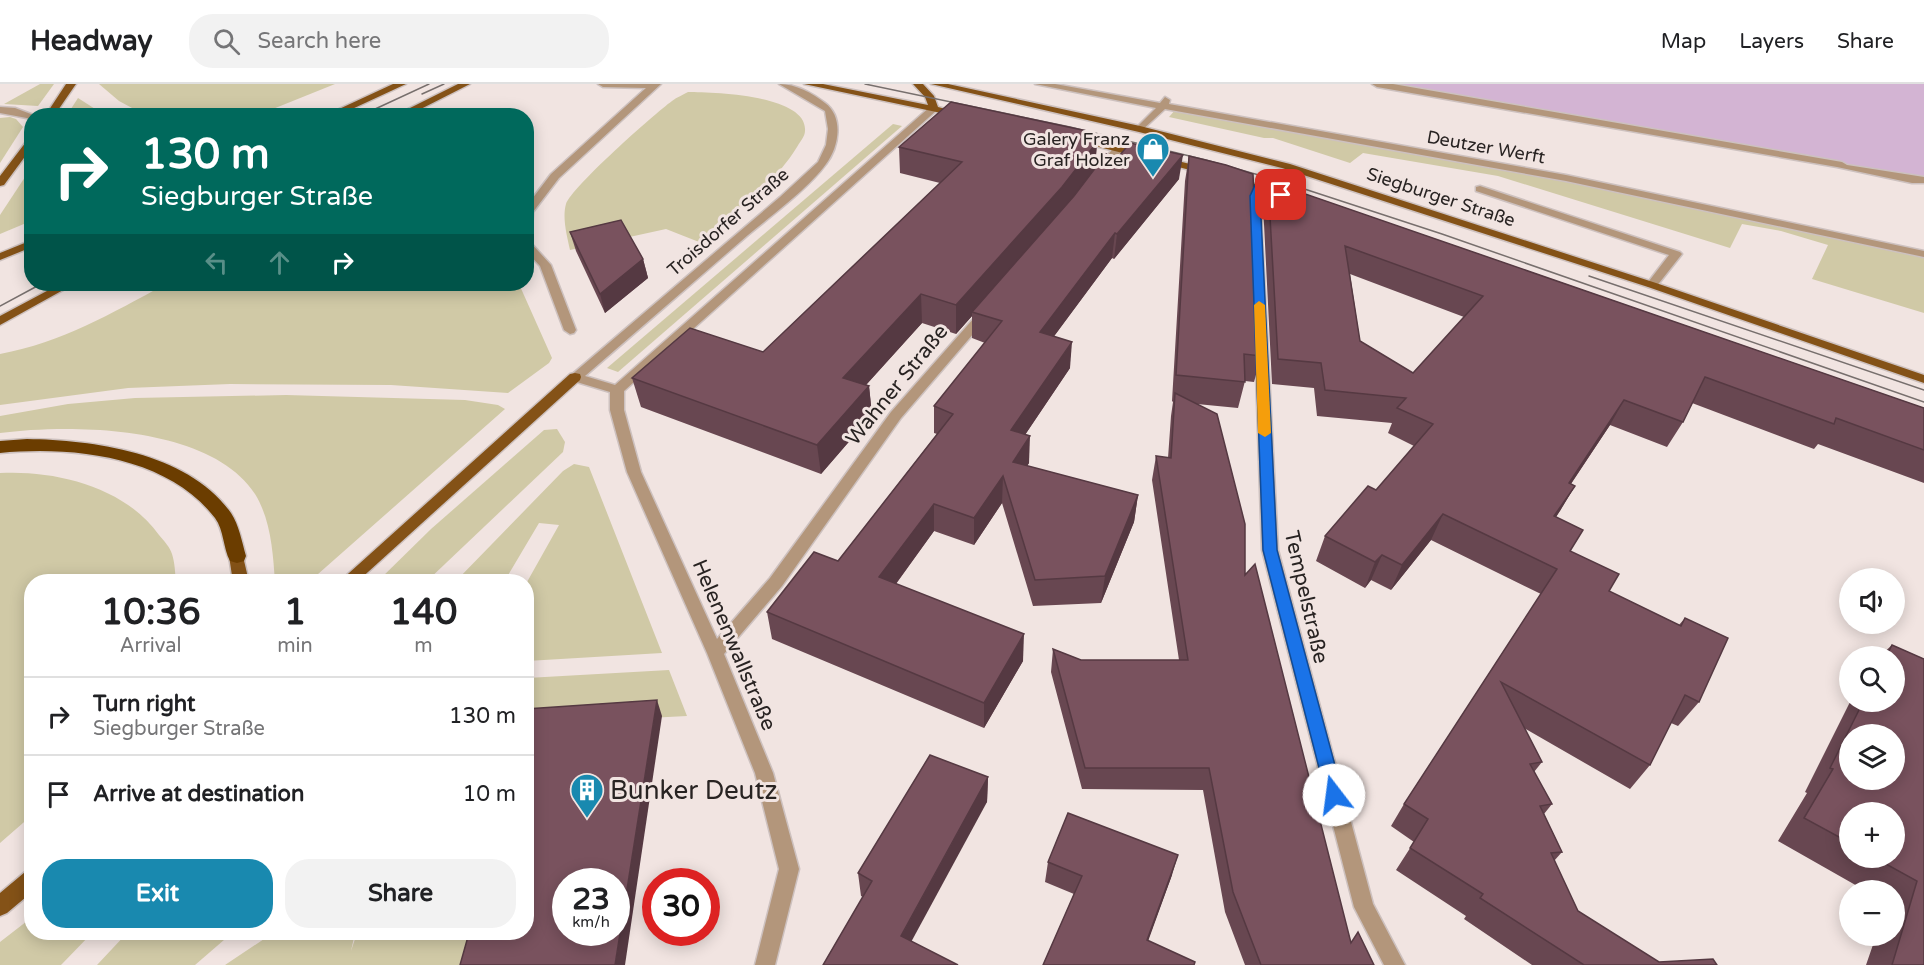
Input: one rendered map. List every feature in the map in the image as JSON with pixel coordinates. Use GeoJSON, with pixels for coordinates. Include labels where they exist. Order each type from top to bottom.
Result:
{"type":"FeatureCollection","features":[{"type":"Feature","properties":{"kind":"highway"},"geometry":{"type":"LineString","coordinates":[[0,447],[67,446],[119,455],[163,468],[198,489],[224,517],[237,556]]}},
{"type":"Feature","properties":{"kind":"main road"},"geometry":{"type":"LineString","coordinates":[[54,108],[71,84]]}},
{"type":"Feature","properties":{"kind":"main road"},"geometry":{"type":"LineString","coordinates":[[346,108],[401,84]]}},
{"type":"Feature","properties":{"kind":"main road"},"geometry":{"type":"LineString","coordinates":[[415,108],[465,84]]}},
{"type":"Feature","properties":{"kind":"main road"},"geometry":{"type":"LineString","coordinates":[[809,84],[968,116]]}},
{"type":"Feature","properties":{"kind":"main road"},"geometry":{"type":"LineString","coordinates":[[918,84],[929,96],[934,108]]}},
{"type":"Feature","properties":{"kind":"main road","name":"Siegburger Straße"},"geometry":{"type":"LineString","coordinates":[[936,84],[1140,129],[1286,166],[1652,285],[1924,379]]}},
{"type":"Feature","properties":{"kind":"main road"},"geometry":{"type":"LineString","coordinates":[[1070,137],[1186,165],[1292,199]]}},
{"type":"Feature","properties":{"kind":"main road"},"geometry":{"type":"LineString","coordinates":[[0,183],[24,151]]}},
{"type":"Feature","properties":{"kind":"main road"},"geometry":{"type":"LineString","coordinates":[[0,256],[24,246]]}},
{"type":"Feature","properties":{"kind":"main road"},"geometry":{"type":"LineString","coordinates":[[0,321],[55,291]]}},
{"type":"Feature","properties":{"kind":"main road"},"geometry":{"type":"LineString","coordinates":[[356,574],[575,377]]}},
{"type":"Feature","properties":{"kind":"main road"},"geometry":{"type":"LineString","coordinates":[[237,556],[240,574]]}},
{"type":"Feature","properties":{"kind":"main road"},"geometry":{"type":"LineString","coordinates":[[0,906],[24,886]]}},
{"type":"Feature","properties":{"kind":"street"},"geometry":{"type":"LineString","coordinates":[[603,84],[655,85]]}},
{"type":"Feature","properties":{"kind":"street","name":"Troisdorfer Straße"},"geometry":{"type":"LineString","coordinates":[[575,377],[784,199],[822,163],[831,145],[833,129],[829,110],[816,100],[784,84]]}},
{"type":"Feature","properties":{"kind":"street","name":"Deutzer Werft"},"geometry":{"type":"LineString","coordinates":[[1040,84],[1165,101],[1566,178],[1924,254]]}},
{"type":"Feature","properties":{"kind":"street"},"geometry":{"type":"LineString","coordinates":[[1377,84],[1842,165],[1842,167],[1912,180],[1912,178],[1924,180]]}},
{"type":"Feature","properties":{"kind":"street"},"geometry":{"type":"LineString","coordinates":[[534,203],[555,176],[655,85]]}},
{"type":"Feature","properties":{"kind":"street"},"geometry":{"type":"LineString","coordinates":[[1140,129],[1165,101]]}},
{"type":"Feature","properties":{"kind":"street"},"geometry":{"type":"LineString","coordinates":[[575,377],[617,390],[934,108]]}},
{"type":"Feature","properties":{"kind":"street"},"geometry":{"type":"LineString","coordinates":[[0,110],[24,114]]}},
{"type":"Feature","properties":{"kind":"street"},"geometry":{"type":"LineString","coordinates":[[1092,183],[1118,149]]}},
{"type":"Feature","properties":{"kind":"street","name":"Tempelstraße"},"geometry":{"type":"LineString","coordinates":[[1258,187],[1255,196],[1270,550],[1364,907],[1395,965]]}},
{"type":"Feature","properties":{"kind":"street"},"geometry":{"type":"LineString","coordinates":[[1480,189],[1676,254],[1652,285]]}},
{"type":"Feature","properties":{"kind":"street"},"geometry":{"type":"LineString","coordinates":[[534,253],[545,265],[570,330]]}},
{"type":"Feature","properties":{"kind":"street","name":"Wahner Straße"},"geometry":{"type":"LineString","coordinates":[[715,654],[776,582],[830,504],[897,416],[996,299]]}},
{"type":"Feature","properties":{"kind":"street","name":"Helenenwallstraße"},"geometry":{"type":"LineString","coordinates":[[617,390],[617,410],[634,472],[715,654],[764,774],[789,869],[765,965]]}},
{"type":"Feature","properties":{"kind":"shaded area"},"geometry":{"type":"Polygon","coordinates":[[[40,84],[54,84],[38,106],[4,104],[40,84]]]}},
{"type":"Feature","properties":{"kind":"shaded area"},"geometry":{"type":"Polygon","coordinates":[[[99,84],[335,84],[275,108],[132,108],[119,101],[99,84]]]}},
{"type":"Feature","properties":{"kind":"shaded area"},"geometry":{"type":"Polygon","coordinates":[[[1377,84],[1924,84],[1924,180],[1377,84]]]}},
{"type":"Feature","properties":{"kind":"shaded area"},"geometry":{"type":"Polygon","coordinates":[[[688,92],[737,95],[776,103],[792,110],[802,119],[804,135],[787,161],[765,187],[699,242],[666,229],[570,250],[565,215],[566,204],[572,195],[597,167],[632,135],[672,101],[688,92]]]}},
{"type":"Feature","properties":{"kind":"shaded area"},"geometry":{"type":"Polygon","coordinates":[[[78,98],[94,108],[72,108],[78,98]]]}},
{"type":"Feature","properties":{"kind":"shaded area"},"geometry":{"type":"Polygon","coordinates":[[[1176,109],[1566,178],[1924,254],[1924,313],[1812,279],[1828,245],[1781,231],[1742,224],[1730,248],[1498,176],[1363,153],[1350,163],[1273,138],[1169,117],[1176,109]]]}},
{"type":"Feature","properties":{"kind":"shaded area"},"geometry":{"type":"Polygon","coordinates":[[[0,118],[16,119],[23,127],[0,163],[0,118]]]}},
{"type":"Feature","properties":{"kind":"shaded area"},"geometry":{"type":"Polygon","coordinates":[[[893,124],[902,126],[618,372],[607,368],[893,124]]]}},
{"type":"Feature","properties":{"kind":"shaded area"},"geometry":{"type":"Polygon","coordinates":[[[24,179],[24,224],[0,234],[0,215],[24,179]]]}},
{"type":"Feature","properties":{"kind":"shaded area"},"geometry":{"type":"Polygon","coordinates":[[[153,291],[522,291],[552,358],[549,363],[508,393],[391,385],[230,384],[128,388],[0,405],[0,354],[45,342],[105,316],[153,291]]]}},
{"type":"Feature","properties":{"kind":"shaded area"},"geometry":{"type":"Polygon","coordinates":[[[286,395],[465,400],[498,405],[505,409],[318,574],[274,574],[268,526],[255,494],[234,471],[206,454],[174,442],[138,434],[100,430],[30,430],[0,433],[0,416],[68,404],[135,398],[286,395]]]}},
{"type":"Feature","properties":{"kind":"shaded area"},"geometry":{"type":"Polygon","coordinates":[[[557,429],[565,442],[563,452],[434,574],[385,574],[431,529],[544,430],[557,429]]]}},
{"type":"Feature","properties":{"kind":"shaded area"},"geometry":{"type":"Polygon","coordinates":[[[574,464],[589,467],[662,653],[534,661],[534,574],[531,574],[559,525],[539,523],[509,574],[463,574],[563,471],[574,464]]]}},
{"type":"Feature","properties":{"kind":"shaded area"},"geometry":{"type":"Polygon","coordinates":[[[0,473],[22,473],[66,479],[88,485],[109,493],[128,505],[145,518],[168,546],[174,561],[175,574],[24,574],[24,822],[0,843],[0,473]]]}},
{"type":"Feature","properties":{"kind":"shaded area"},"geometry":{"type":"Polygon","coordinates":[[[669,670],[687,716],[534,724],[534,678],[669,670]]]}},
{"type":"Feature","properties":{"kind":"shaded area"},"geometry":{"type":"Polygon","coordinates":[[[24,923],[24,940],[85,940],[61,965],[0,965],[0,942],[24,923]]]}},
{"type":"Feature","properties":{"kind":"shaded area"},"geometry":{"type":"Polygon","coordinates":[[[120,940],[224,940],[195,965],[97,965],[120,940]]]}},
{"type":"Feature","properties":{"kind":"shaded area"},"geometry":{"type":"Polygon","coordinates":[[[262,940],[353,940],[351,951],[355,940],[480,940],[470,965],[225,965],[262,940]]]}},
{"type":"Feature","properties":{"kind":"building"},"geometry":{"type":"Polygon","coordinates":[[[951,102],[1087,131],[1097,142],[1062,187],[956,305],[921,294],[843,378],[869,386],[817,445],[632,378],[690,328],[763,352],[962,162],[899,147],[951,102]]]}},
{"type":"Feature","properties":{"kind":"building"},"geometry":{"type":"Polygon","coordinates":[[[1130,143],[1183,155],[1117,234],[1115,233],[1040,332],[1072,342],[1011,430],[1030,436],[1013,462],[1138,495],[1105,576],[1035,580],[1003,476],[974,518],[934,504],[879,577],[1024,634],[984,703],[767,612],[814,552],[838,561],[953,414],[934,406],[1002,321],[972,312],[1074,196],[1106,154],[1114,162],[1130,143]]]}},
{"type":"Feature","properties":{"kind":"building"},"geometry":{"type":"Polygon","coordinates":[[[1189,156],[1253,174],[1261,356],[1244,354],[1245,382],[1176,375],[1189,156]]]}},
{"type":"Feature","properties":{"kind":"building"},"geometry":{"type":"Polygon","coordinates":[[[1268,181],[1924,408],[1924,450],[1836,418],[1834,424],[1705,377],[1683,422],[1624,400],[1569,483],[1575,486],[1554,516],[1583,530],[1570,551],[1619,574],[1609,591],[1681,626],[1685,618],[1728,638],[1699,702],[1685,695],[1650,765],[1501,682],[1542,762],[1530,764],[1552,804],[1540,806],[1562,852],[1551,853],[1578,911],[1659,962],[1713,959],[1717,965],[1584,965],[1480,898],[1483,894],[1410,848],[1428,819],[1404,804],[1557,569],[1443,514],[1402,565],[1382,555],[1375,562],[1325,536],[1368,486],[1376,490],[1433,424],[1397,408],[1406,398],[1325,390],[1321,363],[1278,359],[1268,181]],[[1345,246],[1360,341],[1413,373],[1483,296],[1345,246]]]}},
{"type":"Feature","properties":{"kind":"building"},"geometry":{"type":"Polygon","coordinates":[[[621,220],[643,259],[600,294],[570,232],[621,220]]]}},
{"type":"Feature","properties":{"kind":"building"},"geometry":{"type":"Polygon","coordinates":[[[1175,393],[1217,414],[1245,524],[1245,575],[1255,564],[1351,943],[1358,932],[1374,965],[1261,965],[1233,892],[1209,768],[1085,768],[1053,649],[1081,660],[1188,660],[1156,456],[1171,458],[1175,393]]]}},
{"type":"Feature","properties":{"kind":"building"},"geometry":{"type":"Polygon","coordinates":[[[1905,651],[1924,659],[1924,965],[1892,965],[1898,946],[1905,946],[1905,921],[1917,881],[1893,868],[1905,868],[1905,802],[1839,802],[1839,837],[1804,818],[1833,769],[1830,768],[1839,750],[1839,790],[1905,790],[1905,724],[1852,724],[1858,712],[1905,712],[1905,651]]]}},
{"type":"Feature","properties":{"kind":"building","name":"Bunker Deutz"},"geometry":{"type":"Polygon","coordinates":[[[657,700],[630,870],[630,868],[552,868],[552,946],[618,946],[615,965],[460,965],[467,940],[534,940],[534,708],[657,700]]]}},
{"type":"Feature","properties":{"kind":"building"},"geometry":{"type":"Polygon","coordinates":[[[930,755],[988,777],[901,936],[958,965],[823,965],[872,881],[858,873],[930,755]]]}},
{"type":"Feature","properties":{"kind":"building"},"geometry":{"type":"Polygon","coordinates":[[[1068,813],[1178,855],[1147,940],[1195,962],[1194,965],[1043,965],[1082,876],[1048,862],[1068,813]]]}},
{"type":"Feature","properties":{"kind":"tram line"},"geometry":{"type":"LineString","coordinates":[[377,108],[429,84]]}},
{"type":"Feature","properties":{"kind":"tram line"},"geometry":{"type":"LineString","coordinates":[[422,94],[444,84]]}},
{"type":"Feature","properties":{"kind":"tram line"},"geometry":{"type":"LineString","coordinates":[[865,84],[1070,127],[1206,160],[1280,181],[1442,234],[1924,402]]}},
{"type":"Feature","properties":{"kind":"tram line"},"geometry":{"type":"LineString","coordinates":[[1589,276],[1924,390]]}},
{"type":"Feature","properties":{"kind":"tram line"},"geometry":{"type":"LineString","coordinates":[[0,306],[28,291]]}},
{"type":"Feature","properties":{"kind":"slow traffic"},"geometry":{"type":"LineString","coordinates":[[1259,305],[1265,433]]}},
{"type":"Feature","properties":{"kind":"place","name":"Galery Franz Graf Holzer"},"geometry":{"type":"Point","coordinates":[1153,178]}},
{"type":"Feature","properties":{"kind":"place","name":"Bunker Deutz"},"geometry":{"type":"Point","coordinates":[587,819]}},
{"type":"Feature","properties":{"kind":"route"},"geometry":{"type":"LineString","coordinates":[[1281,195],[1258,187],[1255,196],[1270,550],[1334,795]]}}]}
